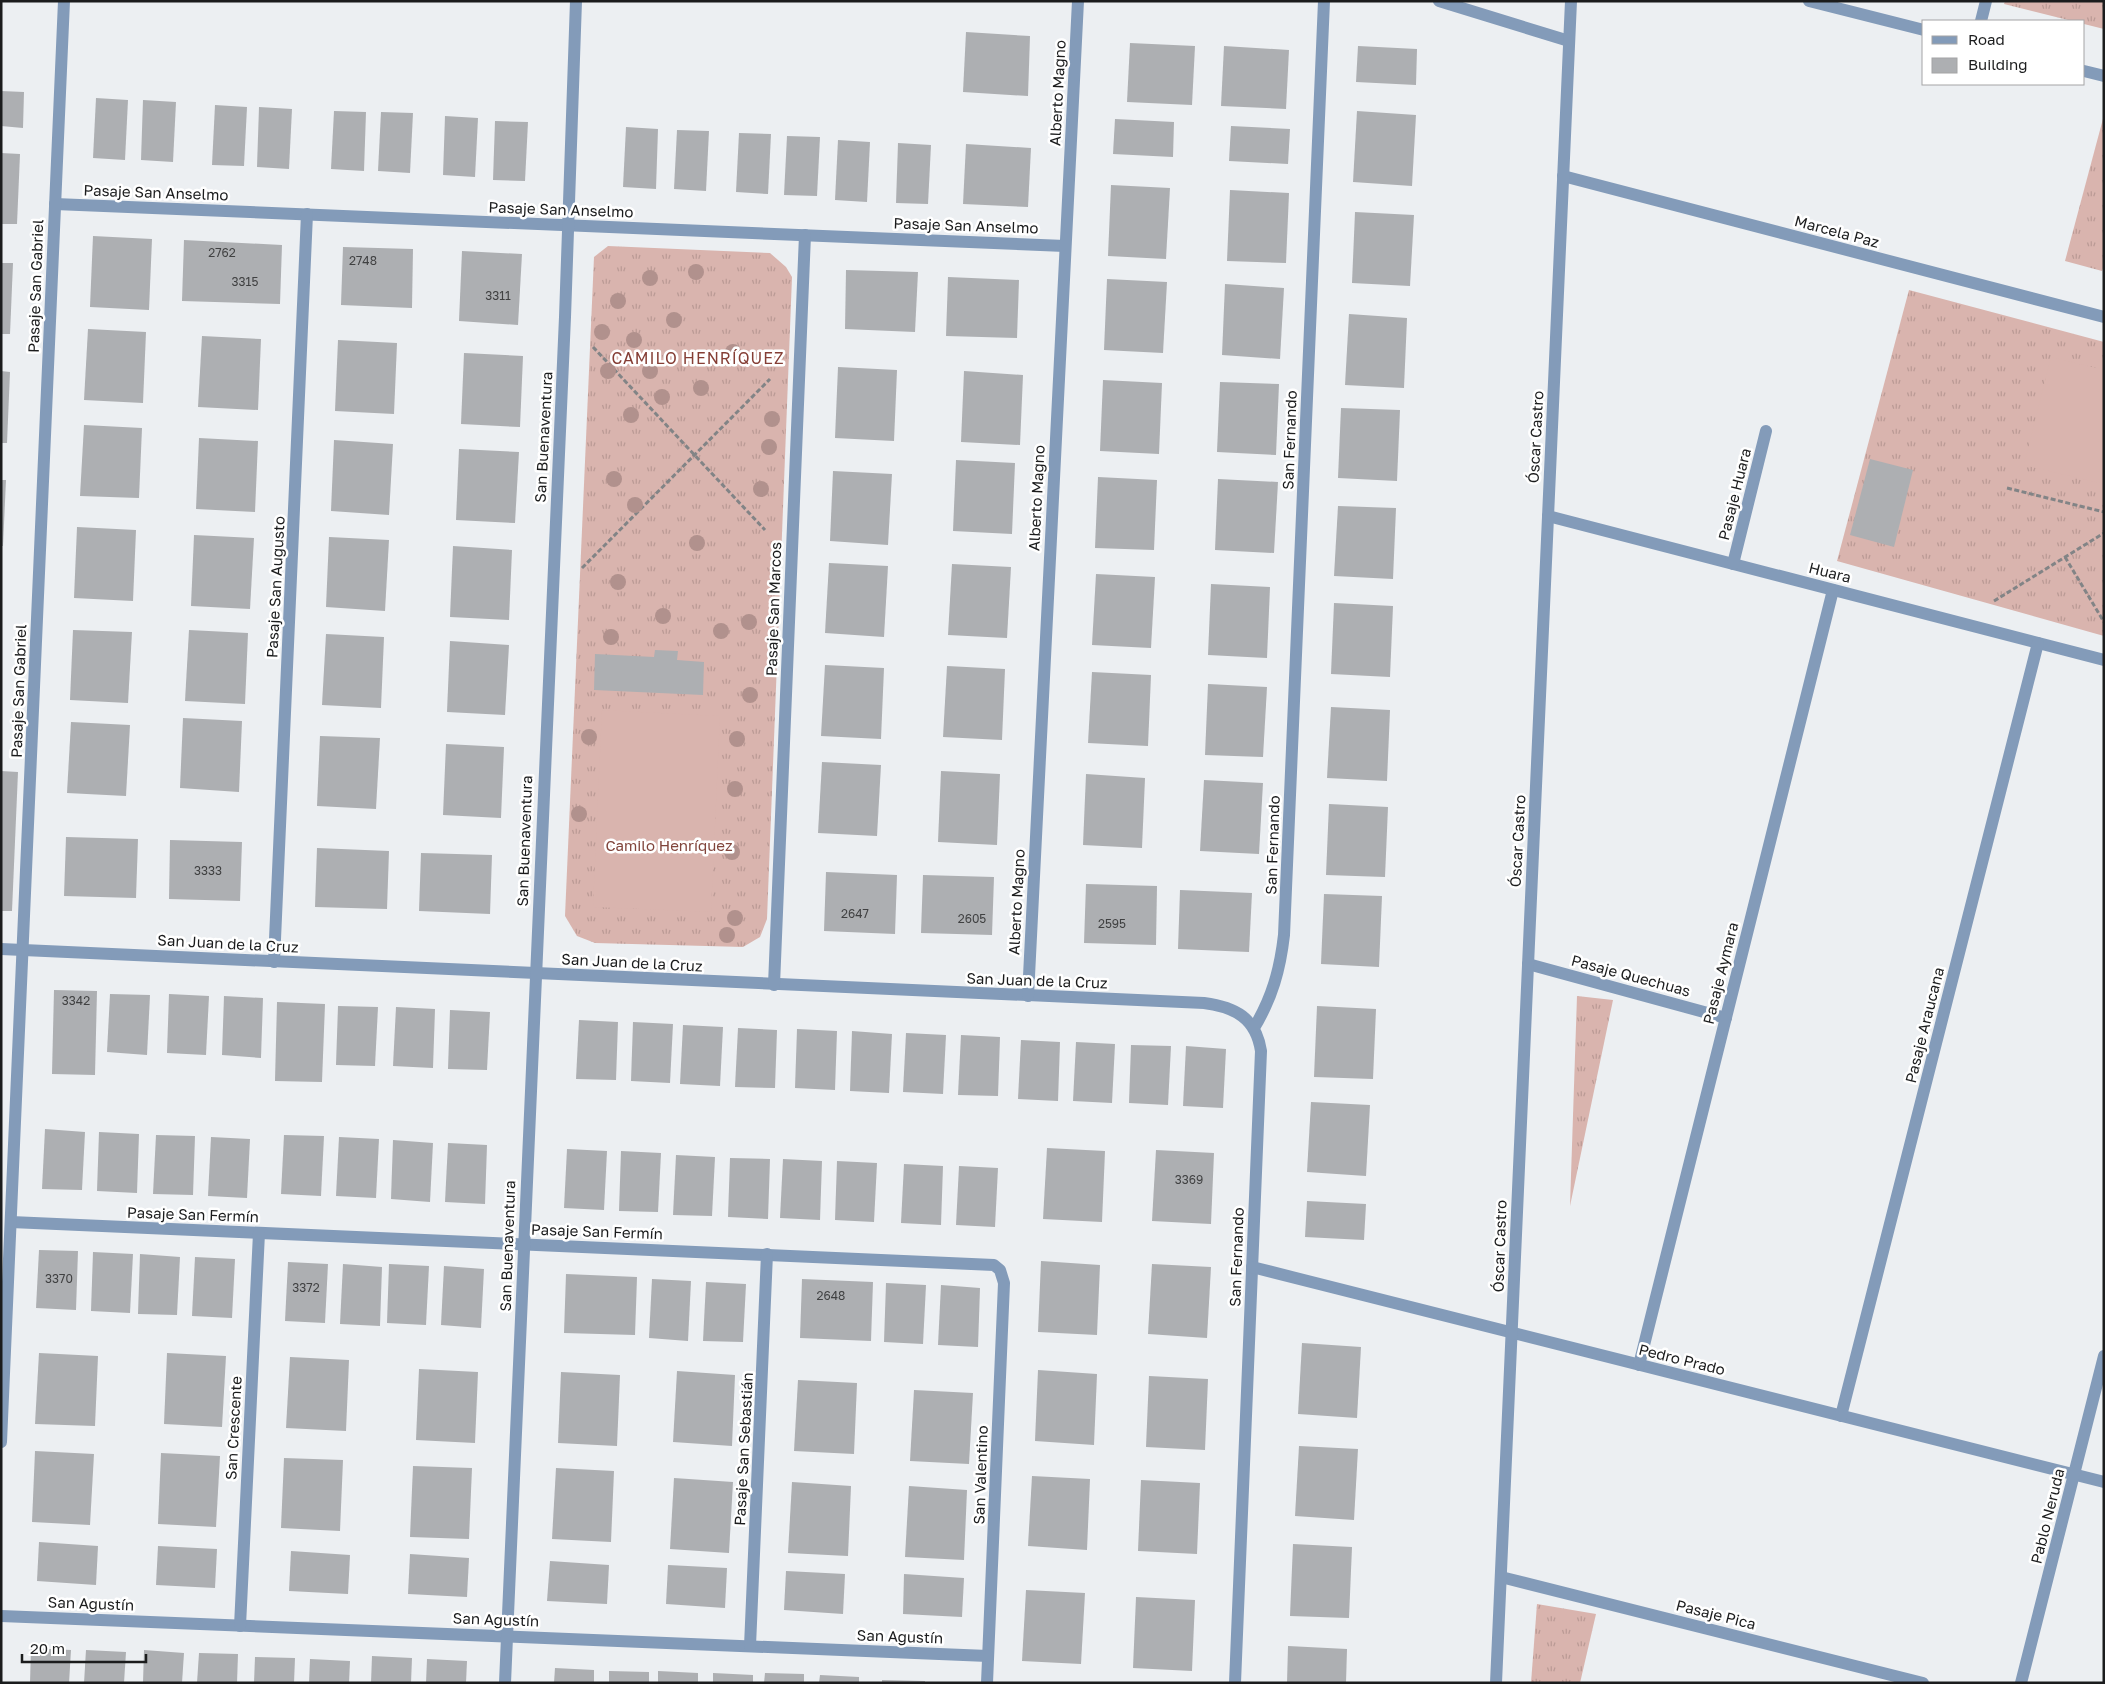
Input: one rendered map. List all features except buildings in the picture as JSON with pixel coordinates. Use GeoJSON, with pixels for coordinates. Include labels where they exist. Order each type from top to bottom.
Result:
{"type":"FeatureCollection","features":[{"type":"Feature","properties":{"kind":"street","name":"Pasaje San Gabriel"},"geometry":{"type":"LineString","coordinates":[[1,1442],[64,1]]}},
{"type":"Feature","properties":{"kind":"street","name":"San Buenaventura"},"geometry":{"type":"LineString","coordinates":[[505,1683],[551,599],[565,317],[576,1]]}},
{"type":"Feature","properties":{"kind":"street","name":"Alberto Magno"},"geometry":{"type":"LineString","coordinates":[[1028,996],[1078,1]]}},
{"type":"Feature","properties":{"kind":"street","name":"San Fernando"},"geometry":{"type":"LineString","coordinates":[[1235,1683],[1261,1051],[1254,1028],[1268,1005],[1276,984],[1284,935],[1324,1]]}},
{"type":"Feature","properties":{"kind":"street"},"geometry":{"type":"LineString","coordinates":[[1439,1],[1569,41]]}},
{"type":"Feature","properties":{"kind":"street","name":"Óscar Castro"},"geometry":{"type":"LineString","coordinates":[[1496,1683],[1571,1]]}},
{"type":"Feature","properties":{"kind":"street"},"geometry":{"type":"LineString","coordinates":[[1809,1],[1922,29]]}},
{"type":"Feature","properties":{"kind":"street"},"geometry":{"type":"LineString","coordinates":[[1981,20],[1986,1]]}},
{"type":"Feature","properties":{"kind":"street"},"geometry":{"type":"LineString","coordinates":[[2085,71],[2104,76]]}},
{"type":"Feature","properties":{"kind":"street","name":"Marcela Paz"},"geometry":{"type":"LineString","coordinates":[[1563,176],[2104,317]]}},
{"type":"Feature","properties":{"kind":"street","name":"Pasaje San Anselmo"},"geometry":{"type":"LineString","coordinates":[[55,204],[1065,246]]}},
{"type":"Feature","properties":{"kind":"street","name":"Pasaje San Augusto"},"geometry":{"type":"LineString","coordinates":[[274,962],[308,214]]}},
{"type":"Feature","properties":{"kind":"street","name":"Pasaje San Marcos"},"geometry":{"type":"LineString","coordinates":[[774,985],[805,235]]}},
{"type":"Feature","properties":{"kind":"street","name":"Pasaje Huara"},"geometry":{"type":"LineString","coordinates":[[1733,564],[1766,431]]}},
{"type":"Feature","properties":{"kind":"street","name":"Huara"},"geometry":{"type":"LineString","coordinates":[[1548,516],[2104,660]]}},
{"type":"Feature","properties":{"kind":"street","name":"Pasaje Aymara"},"geometry":{"type":"LineString","coordinates":[[1639,1365],[1833,590]]}},
{"type":"Feature","properties":{"kind":"street","name":"Pasaje Araucana"},"geometry":{"type":"LineString","coordinates":[[1841,1416],[2038,643]]}},
{"type":"Feature","properties":{"kind":"street","name":"San Juan de la Cruz"},"geometry":{"type":"LineString","coordinates":[[1,949],[1218,1005],[1244,1017],[1254,1028]]}},
{"type":"Feature","properties":{"kind":"street","name":"Pasaje Quechuas"},"geometry":{"type":"LineString","coordinates":[[1528,964],[1726,1018]]}},
{"type":"Feature","properties":{"kind":"street","name":"Pasaje San Fermín"},"geometry":{"type":"LineString","coordinates":[[11,1222],[987,1263],[994,1265],[1000,1270]]}},
{"type":"Feature","properties":{"kind":"street","name":"San Crescente"},"geometry":{"type":"LineString","coordinates":[[240,1626],[259,1233]]}},
{"type":"Feature","properties":{"kind":"street","name":"Pasaje San Sebastián"},"geometry":{"type":"LineString","coordinates":[[750,1646],[767,1254]]}},
{"type":"Feature","properties":{"kind":"street","name":"Pedro Prado"},"geometry":{"type":"LineString","coordinates":[[1252,1267],[2104,1482]]}},
{"type":"Feature","properties":{"kind":"street","name":"San Valentino"},"geometry":{"type":"LineString","coordinates":[[987,1683],[1004,1282],[1000,1270]]}},
{"type":"Feature","properties":{"kind":"street","name":"Pablo Neruda"},"geometry":{"type":"LineString","coordinates":[[2021,1683],[2104,1356]]}},
{"type":"Feature","properties":{"kind":"street","name":"Pasaje Pica"},"geometry":{"type":"LineString","coordinates":[[1501,1577],[1923,1683]]}},
{"type":"Feature","properties":{"kind":"street","name":"San Agustín"},"geometry":{"type":"LineString","coordinates":[[1,1616],[988,1656]]}},
{"type":"Feature","properties":{"kind":"path"},"geometry":{"type":"LineString","coordinates":[[565,317],[791,558]]}},
{"type":"Feature","properties":{"kind":"path"},"geometry":{"type":"LineString","coordinates":[[551,599],[800,348]]}},
{"type":"Feature","properties":{"kind":"path"},"geometry":{"type":"LineString","coordinates":[[2007,488],[2104,512]]}},
{"type":"Feature","properties":{"kind":"path"},"geometry":{"type":"LineString","coordinates":[[1960,622],[2104,533]]}},
{"type":"Feature","properties":{"kind":"path"},"geometry":{"type":"LineString","coordinates":[[2065,557],[2104,622]]}},
{"type":"Feature","properties":{"kind":"green space"},"geometry":{"type":"Polygon","coordinates":[[[2005,1],[2104,1],[2104,29],[2085,24],[2085,20],[2068,20],[2004,4],[2005,1]]]}},
{"type":"Feature","properties":{"kind":"green space"},"geometry":{"type":"Polygon","coordinates":[[[2104,115],[2104,266],[2102,271],[2065,261],[2104,115]]]}},
{"type":"Feature","properties":{"kind":"green space","name":"Camilo Henríquez"},"geometry":{"type":"Polygon","coordinates":[[[608,246],[770,253],[786,267],[792,277],[767,919],[760,937],[743,947],[595,943],[577,936],[565,916],[594,257],[608,246]]]}},
{"type":"Feature","properties":{"kind":"green space"},"geometry":{"type":"Polygon","coordinates":[[[1909,290],[2104,342],[2104,636],[1837,561],[1909,290]]]}},
{"type":"Feature","properties":{"kind":"green space"},"geometry":{"type":"Polygon","coordinates":[[[2051,357],[2104,370],[2104,484],[2024,465],[2051,357]]]}},
{"type":"Feature","properties":{"kind":"green space"},"geometry":{"type":"Polygon","coordinates":[[[602,710],[720,716],[711,912],[593,907],[602,710]]]}},
{"type":"Feature","properties":{"kind":"green space"},"geometry":{"type":"Polygon","coordinates":[[[1577,996],[1613,1000],[1570,1206],[1577,996]]]}},
{"type":"Feature","properties":{"kind":"green space"},"geometry":{"type":"Polygon","coordinates":[[[1537,1604],[1596,1614],[1580,1683],[1531,1683],[1537,1604]]]}},
{"type":"Feature","properties":{"kind":"district","name":"CAMILO HENRÍQUEZ"},"geometry":{"type":"Point","coordinates":[698,358]}}]}
